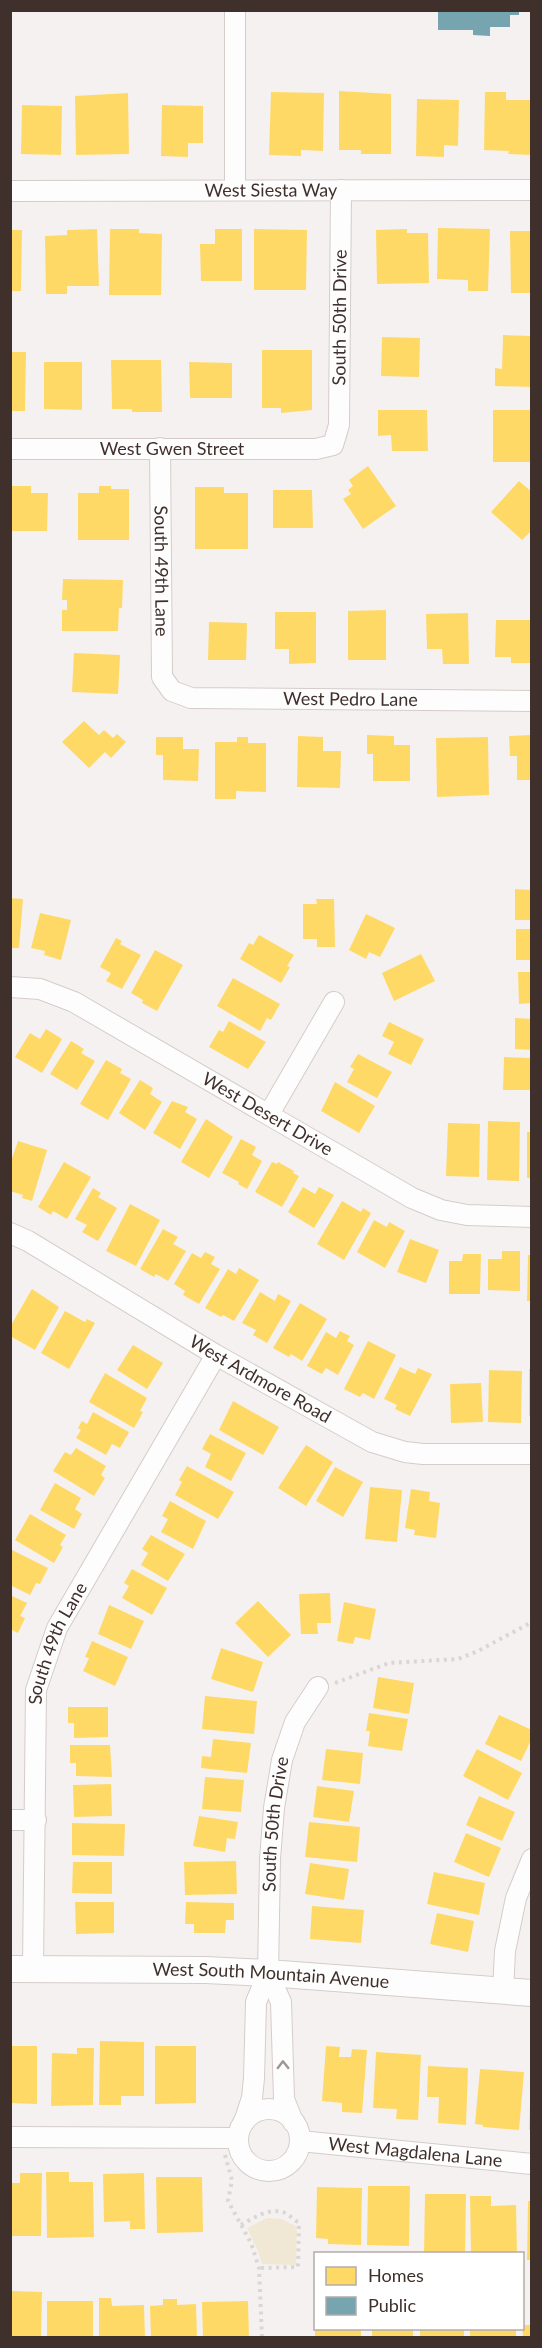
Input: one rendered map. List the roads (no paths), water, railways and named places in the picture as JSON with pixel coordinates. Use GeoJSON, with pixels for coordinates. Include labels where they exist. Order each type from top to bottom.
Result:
{"type":"FeatureCollection","features":[{"type":"Feature","properties":{"kind":"street"},"geometry":{"type":"LineString","coordinates":[[235,10],[235,190]]}},
{"type":"Feature","properties":{"kind":"street","name":"South 50th Drive"},"geometry":{"type":"LineString","coordinates":[[333,445],[339,424],[340,190]]}},
{"type":"Feature","properties":{"kind":"street","name":"West Siesta Way"},"geometry":{"type":"LineString","coordinates":[[10,191],[531,190]]}},
{"type":"Feature","properties":{"kind":"street","name":"West Gwen Street"},"geometry":{"type":"LineString","coordinates":[[10,449],[316,449],[333,445]]}},
{"type":"Feature","properties":{"kind":"street","name":"South 49th Lane"},"geometry":{"type":"LineString","coordinates":[[160,448],[162,677],[172,691]]}},
{"type":"Feature","properties":{"kind":"street","name":"West Pedro Lane"},"geometry":{"type":"LineString","coordinates":[[172,691],[191,698],[531,701]]}},
{"type":"Feature","properties":{"kind":"street","name":"West Desert Drive"},"geometry":{"type":"LineString","coordinates":[[10,987],[40,989],[74,1002],[412,1198],[441,1209],[467,1215],[531,1217]]}},
{"type":"Feature","properties":{"kind":"street"},"geometry":{"type":"LineString","coordinates":[[269,1114],[334,1002]]}},
{"type":"Feature","properties":{"kind":"street","name":"West Ardmore Road"},"geometry":{"type":"LineString","coordinates":[[10,1233],[28,1240],[216,1355],[372,1442],[388,1448],[423,1454],[531,1454]]}},
{"type":"Feature","properties":{"kind":"street","name":"South 49th Lane"},"geometry":{"type":"LineString","coordinates":[[22,1969],[36,1820],[36,1690],[57,1628],[216,1355]]}},
{"type":"Feature","properties":{"kind":"street","name":"South 50th Drive"},"geometry":{"type":"LineString","coordinates":[[235,2132],[252,2098],[255,2078],[256,2002],[268,1973],[270,1859],[274,1808],[282,1760],[295,1722],[318,1687]]}},
{"type":"Feature","properties":{"kind":"street"},"geometry":{"type":"LineString","coordinates":[[10,1820],[36,1820]]}},
{"type":"Feature","properties":{"kind":"street"},"geometry":{"type":"LineString","coordinates":[[503,1992],[505,1951],[516,1898],[531,1859]]}},
{"type":"Feature","properties":{"kind":"street","name":"West South Mountain Avenue"},"geometry":{"type":"LineString","coordinates":[[22,1969],[206,1970],[531,1993]]}},
{"type":"Feature","properties":{"kind":"street","name":"South 50th Drive"},"geometry":{"type":"LineString","coordinates":[[268,1973],[281,2002],[285,2098],[297,2131]]}},
{"type":"Feature","properties":{"kind":"street","name":"West Magdalena Lane"},"geometry":{"type":"LineString","coordinates":[[10,2137],[235,2132],[257,2112],[273,2110],[288,2116],[297,2131],[531,2164]]}},
{"type":"Feature","properties":{"kind":"street"},"geometry":{"type":"LineString","coordinates":[[235,2132],[247,2162],[263,2170],[272,2171],[280,2169],[294,2157],[297,2131]]}}]}
